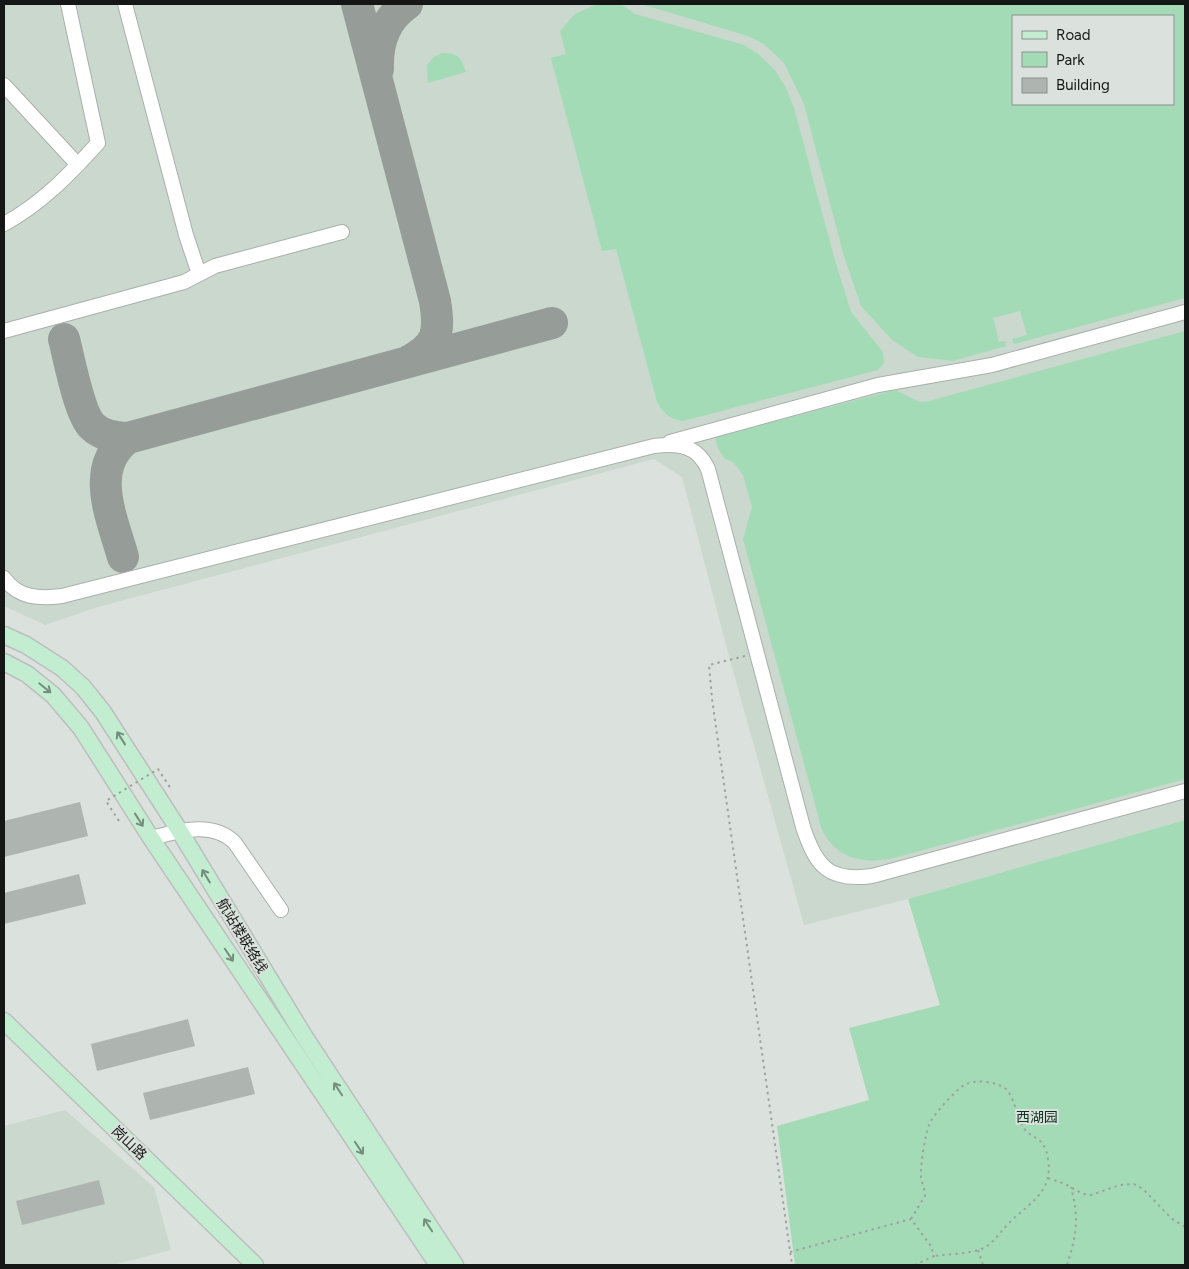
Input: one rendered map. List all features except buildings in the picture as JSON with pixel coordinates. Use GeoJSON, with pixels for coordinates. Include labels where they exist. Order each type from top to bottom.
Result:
{"type":"FeatureCollection","features":[{"type":"Feature","properties":{"kind":"main road","name":"航站楼联络线"},"geometry":{"type":"LineString","coordinates":[[4,635],[19,641],[50,659],[72,676],[103,712],[179,830],[238,931],[304,1036],[454,1265]]}},
{"type":"Feature","properties":{"kind":"main road","name":"航站楼联络线"},"geometry":{"type":"LineString","coordinates":[[4,662],[35,680],[53,695],[82,728],[151,838],[438,1265]]}},
{"type":"Feature","properties":{"kind":"main road","name":"岗山路"},"geometry":{"type":"LineString","coordinates":[[4,1021],[255,1265]]}},
{"type":"Feature","properties":{"kind":"lane"},"geometry":{"type":"LineString","coordinates":[[4,224],[22,214],[45,197],[98,143],[68,4]]}},
{"type":"Feature","properties":{"kind":"lane"},"geometry":{"type":"LineString","coordinates":[[125,4],[186,235],[199,274]]}},
{"type":"Feature","properties":{"kind":"lane"},"geometry":{"type":"LineString","coordinates":[[4,85],[78,165]]}},
{"type":"Feature","properties":{"kind":"lane"},"geometry":{"type":"LineString","coordinates":[[4,331],[184,282],[215,266],[342,232]]}},
{"type":"Feature","properties":{"kind":"lane"},"geometry":{"type":"LineString","coordinates":[[4,578],[9,585],[25,595],[44,598],[62,596],[654,446],[878,386],[992,365],[1185,312]]}},
{"type":"Feature","properties":{"kind":"lane"},"geometry":{"type":"LineString","coordinates":[[654,446],[669,444],[685,446],[697,453],[706,464],[808,840],[821,864],[832,873],[838,876],[854,878],[872,876],[1185,791]]}},
{"type":"Feature","properties":{"kind":"lane"},"geometry":{"type":"LineString","coordinates":[[151,838],[179,830],[207,829],[221,832],[230,838],[281,910]]}},
{"type":"Feature","properties":{"kind":"path"},"geometry":{"type":"LineString","coordinates":[[758,652],[709,666],[712,699],[792,1265]]}},
{"type":"Feature","properties":{"kind":"path"},"geometry":{"type":"LineString","coordinates":[[119,821],[106,801],[158,769],[170,788]]}},
{"type":"Feature","properties":{"kind":"path"},"geometry":{"type":"LineString","coordinates":[[790,1252],[911,1219],[925,1196],[921,1178],[929,1123],[937,1112],[965,1084],[986,1082],[1005,1088],[1011,1097],[1022,1125],[1026,1131],[1042,1142],[1049,1160],[1048,1178],[1042,1194],[1030,1207],[1011,1222],[996,1240],[978,1250],[934,1256],[915,1265]]}},
{"type":"Feature","properties":{"kind":"path"},"geometry":{"type":"LineString","coordinates":[[1048,1178],[1083,1194],[1091,1195],[1120,1185],[1134,1184],[1143,1189],[1171,1218],[1185,1227]]}},
{"type":"Feature","properties":{"kind":"path"},"geometry":{"type":"LineString","coordinates":[[1067,1265],[1073,1248],[1077,1226],[1076,1209],[1071,1187]]}},
{"type":"Feature","properties":{"kind":"path"},"geometry":{"type":"LineString","coordinates":[[911,1219],[931,1246],[934,1256]]}},
{"type":"Feature","properties":{"kind":"path"},"geometry":{"type":"LineString","coordinates":[[978,1250],[983,1265]]}},
{"type":"Feature","properties":{"kind":"shaded area"},"geometry":{"type":"Polygon","coordinates":[[[4,4],[1185,4],[1185,820],[908,899],[804,925],[730,660],[682,477],[654,459],[98,607],[45,625],[4,606],[4,4]]]}},
{"type":"Feature","properties":{"kind":"shaded area"},"geometry":{"type":"Polygon","coordinates":[[[65,1110],[154,1187],[171,1250],[113,1265],[4,1265],[4,1126],[65,1110]]]}},
{"type":"Feature","properties":{"kind":"green space"},"geometry":{"type":"Polygon","coordinates":[[[597,4],[621,4],[635,14],[744,45],[757,53],[775,70],[786,88],[794,108],[834,257],[851,312],[883,352],[884,363],[878,370],[683,421],[670,417],[662,410],[657,402],[616,249],[602,251],[551,58],[566,54],[560,31],[575,14],[597,4]]]}},
{"type":"Feature","properties":{"kind":"green space"},"geometry":{"type":"Polygon","coordinates":[[[641,4],[1185,4],[1185,298],[1014,344],[1012,339],[1027,335],[1020,311],[993,318],[999,342],[1005,341],[1006,346],[953,361],[918,357],[892,340],[861,306],[843,253],[804,104],[784,63],[764,44],[748,36],[641,4]]]}},
{"type":"Feature","properties":{"kind":"green space"},"geometry":{"type":"Polygon","coordinates":[[[442,53],[458,57],[466,72],[428,83],[427,65],[434,57],[442,53]]]}},
{"type":"Feature","properties":{"kind":"green space"},"geometry":{"type":"Polygon","coordinates":[[[1185,331],[1185,779],[894,858],[862,860],[844,854],[828,840],[822,830],[743,539],[752,507],[743,475],[734,463],[724,458],[717,446],[715,437],[895,390],[920,402],[929,401],[1185,331]]]}},
{"type":"Feature","properties":{"kind":"green space","name":"西湖园"},"geometry":{"type":"Polygon","coordinates":[[[1185,820],[1185,1265],[795,1265],[777,1126],[869,1100],[849,1028],[940,1005],[908,899],[1185,820]]]}},
{"type":"Feature","properties":{"kind":"taxiway"},"geometry":{"type":"LineString","coordinates":[[357,4],[435,301],[437,322],[435,337],[426,349],[409,361]]}},
{"type":"Feature","properties":{"kind":"taxiway"},"geometry":{"type":"LineString","coordinates":[[378,69],[379,50],[384,32],[393,17],[407,4]]}},
{"type":"Feature","properties":{"kind":"taxiway"},"geometry":{"type":"LineString","coordinates":[[64,339],[79,398],[87,419],[92,426],[104,434],[128,438],[552,323]]}},
{"type":"Feature","properties":{"kind":"taxiway"},"geometry":{"type":"LineString","coordinates":[[123,557],[109,510],[106,478],[109,463],[116,450],[128,438]]}}]}
